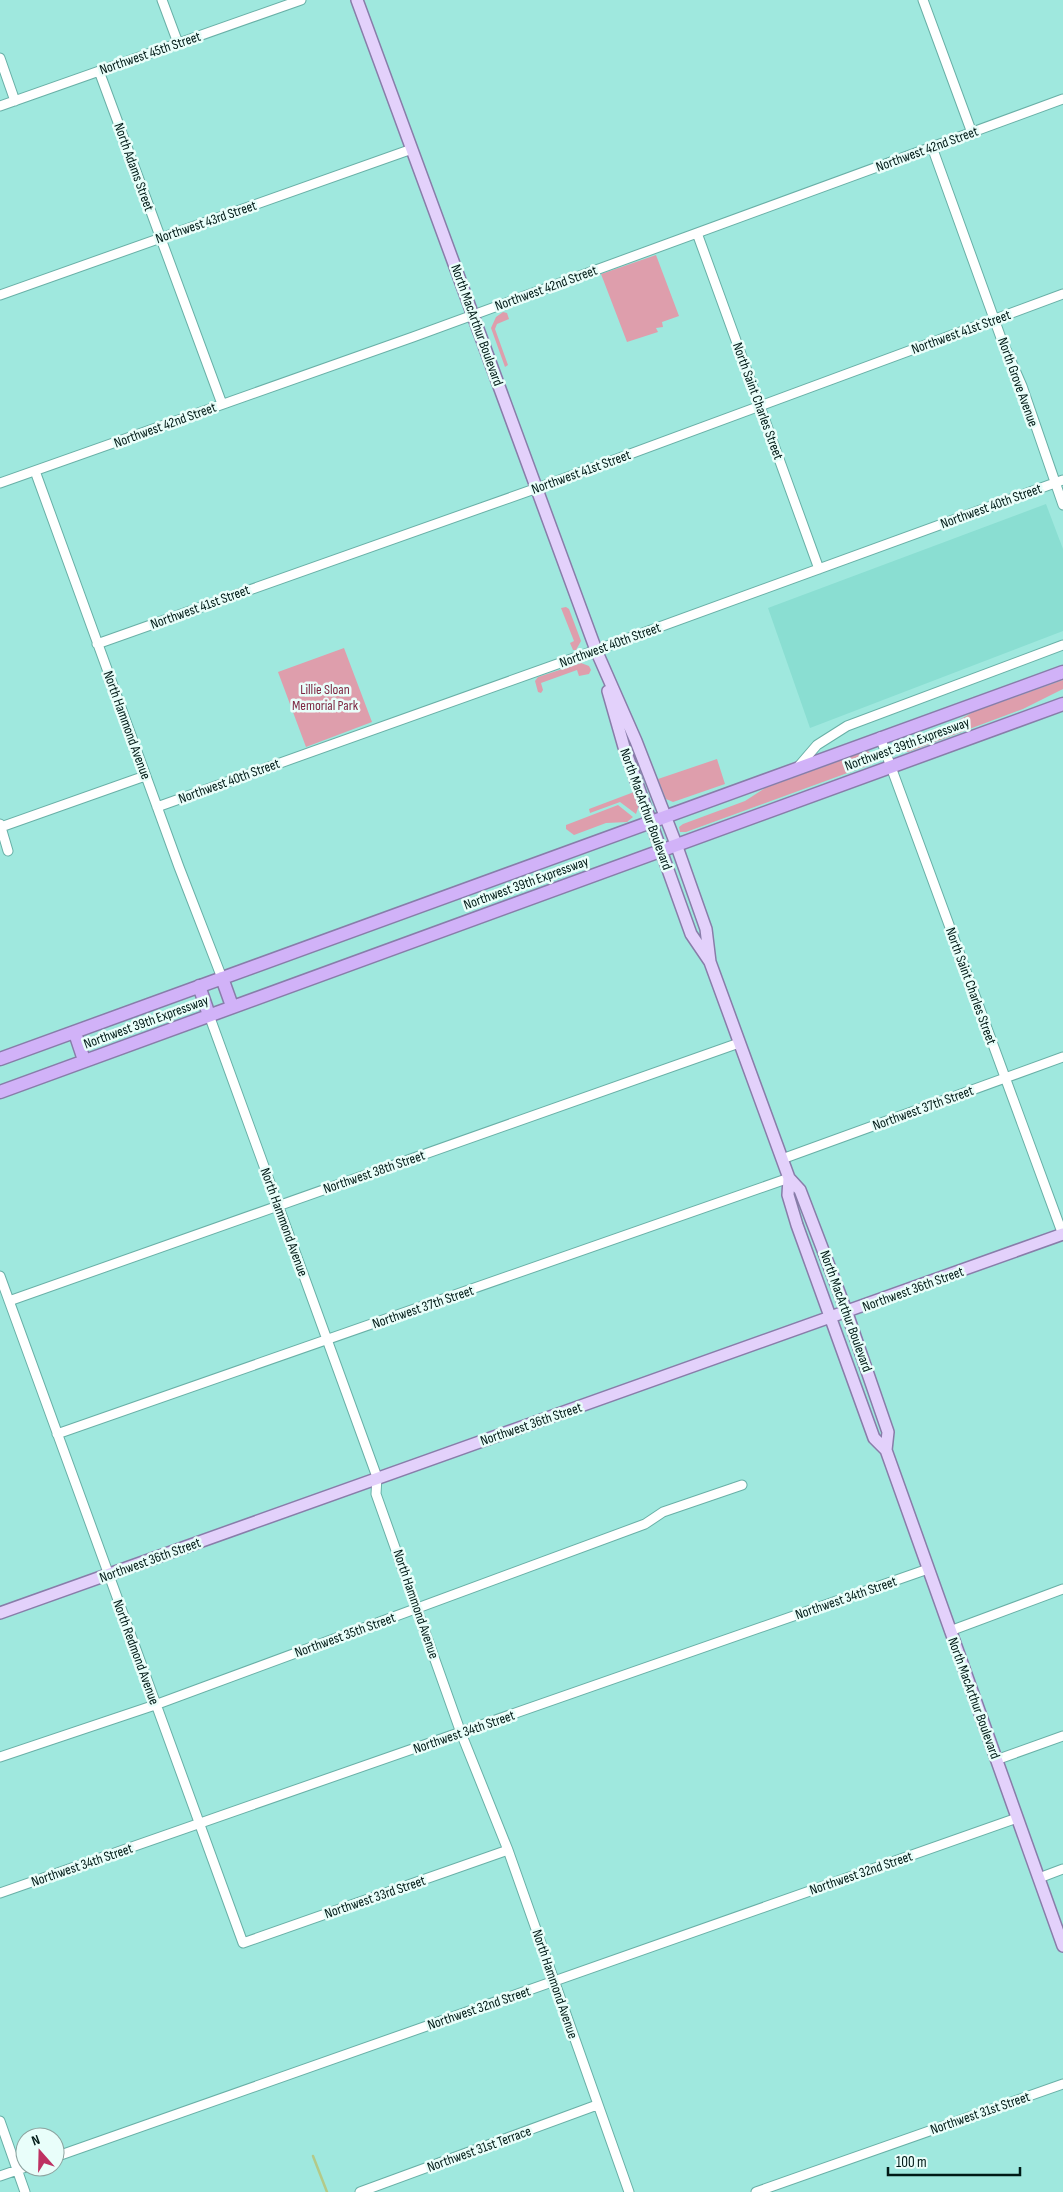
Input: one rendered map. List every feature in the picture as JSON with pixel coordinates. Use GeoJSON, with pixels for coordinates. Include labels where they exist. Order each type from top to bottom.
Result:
{"type":"FeatureCollection","features":[{"type":"Feature","properties":{"kind":"highway","name":"Northwest 39th Expressway"},"geometry":{"type":"LineString","coordinates":[[0,1059],[880,737],[1063,672]]}},
{"type":"Feature","properties":{"kind":"highway","name":"Northwest 39th Expressway"},"geometry":{"type":"LineString","coordinates":[[0,1092],[1063,704]]}},
{"type":"Feature","properties":{"kind":"highway"},"geometry":{"type":"LineString","coordinates":[[222,978],[232,1006]]}},
{"type":"Feature","properties":{"kind":"highway"},"geometry":{"type":"LineString","coordinates":[[200,986],[210,1015]]}},
{"type":"Feature","properties":{"kind":"highway"},"geometry":{"type":"LineString","coordinates":[[75,1033],[84,1060]]}},
{"type":"Feature","properties":{"kind":"main road","name":"North MacArthur Boulevard"},"geometry":{"type":"LineString","coordinates":[[357,0],[596,650],[636,741],[676,844],[706,929],[710,962],[739,1043],[789,1178],[800,1190],[847,1313],[888,1432],[886,1450]]}},
{"type":"Feature","properties":{"kind":"main road","name":"North MacArthur Boulevard"},"geometry":{"type":"LineString","coordinates":[[596,650],[624,747],[660,850],[691,934],[710,962]]}},
{"type":"Feature","properties":{"kind":"main road","name":"North MacArthur Boulevard"},"geometry":{"type":"LineString","coordinates":[[789,1178],[788,1195],[830,1319],[874,1438],[886,1450],[1063,1946]]}},
{"type":"Feature","properties":{"kind":"main road","name":"Northwest 36th Street"},"geometry":{"type":"LineString","coordinates":[[0,1613],[377,1477],[847,1313],[1063,1234]]}},
{"type":"Feature","properties":{"kind":"street"},"geometry":{"type":"LineString","coordinates":[[162,0],[178,44]]}},
{"type":"Feature","properties":{"kind":"street","name":"Northwest 45th Street"},"geometry":{"type":"LineString","coordinates":[[0,106],[301,0]]}},
{"type":"Feature","properties":{"kind":"street"},"geometry":{"type":"LineString","coordinates":[[923,0],[972,132]]}},
{"type":"Feature","properties":{"kind":"street"},"geometry":{"type":"LineString","coordinates":[[0,58],[15,101]]}},
{"type":"Feature","properties":{"kind":"street","name":"North Adams Street"},"geometry":{"type":"LineString","coordinates":[[99,71],[222,404]]}},
{"type":"Feature","properties":{"kind":"street","name":"Northwest 42nd Street"},"geometry":{"type":"LineString","coordinates":[[0,483],[473,315],[1063,99]]}},
{"type":"Feature","properties":{"kind":"street","name":"North Grove Avenue"},"geometry":{"type":"LineString","coordinates":[[932,147],[995,320],[1059,481],[1063,505]]}},
{"type":"Feature","properties":{"kind":"street","name":"Northwest 43rd Street"},"geometry":{"type":"LineString","coordinates":[[0,295],[412,149]]}},
{"type":"Feature","properties":{"kind":"street","name":"North Saint Charles Street"},"geometry":{"type":"LineString","coordinates":[[697,234],[819,569]]}},
{"type":"Feature","properties":{"kind":"street","name":"Northwest 41st Street"},"geometry":{"type":"LineString","coordinates":[[97,644],[536,488],[1063,294]]}},
{"type":"Feature","properties":{"kind":"street","name":"North Hammond Avenue"},"geometry":{"type":"LineString","coordinates":[[35,471],[157,807],[222,978]]}},
{"type":"Feature","properties":{"kind":"street","name":"Northwest 40th Street"},"geometry":{"type":"LineString","coordinates":[[157,807],[596,650],[1059,481]]}},
{"type":"Feature","properties":{"kind":"street","name":"Northwest 39th Expressway"},"geometry":{"type":"LineString","coordinates":[[798,767],[817,745],[847,726],[1063,645]]}},
{"type":"Feature","properties":{"kind":"street","name":"North Saint Charles Street"},"geometry":{"type":"LineString","coordinates":[[880,737],[1063,1234]]}},
{"type":"Feature","properties":{"kind":"street"},"geometry":{"type":"LineString","coordinates":[[8,850],[0,826],[146,776]]}},
{"type":"Feature","properties":{"kind":"street","name":"North Hammond Avenue"},"geometry":{"type":"LineString","coordinates":[[210,1015],[377,1477],[376,1494],[461,1733],[508,1850],[629,2192]]}},
{"type":"Feature","properties":{"kind":"street","name":"Northwest 38th Street"},"geometry":{"type":"LineString","coordinates":[[9,1301],[739,1043]]}},
{"type":"Feature","properties":{"kind":"street","name":"Northwest 37th Street"},"geometry":{"type":"LineString","coordinates":[[782,1159],[1063,1057]]}},
{"type":"Feature","properties":{"kind":"street","name":"Northwest 37th Street"},"geometry":{"type":"LineString","coordinates":[[57,1434],[789,1178]]}},
{"type":"Feature","properties":{"kind":"street","name":"North Redmond Avenue"},"geometry":{"type":"LineString","coordinates":[[0,1276],[107,1575],[243,1943]]}},
{"type":"Feature","properties":{"kind":"street","name":"Northwest 35th Street"},"geometry":{"type":"LineString","coordinates":[[0,1757],[155,1705],[645,1524],[663,1512],[742,1485]]}},
{"type":"Feature","properties":{"kind":"street","name":"Northwest 34th Street"},"geometry":{"type":"LineString","coordinates":[[0,1893],[928,1569]]}},
{"type":"Feature","properties":{"kind":"street"},"geometry":{"type":"LineString","coordinates":[[950,1631],[1063,1589]]}},
{"type":"Feature","properties":{"kind":"street"},"geometry":{"type":"LineString","coordinates":[[996,1760],[1063,1736]]}},
{"type":"Feature","properties":{"kind":"street","name":"Northwest 32nd Street"},"geometry":{"type":"LineString","coordinates":[[65,2153],[1017,1818]]}},
{"type":"Feature","properties":{"kind":"street","name":"Northwest 33rd Street"},"geometry":{"type":"LineString","coordinates":[[243,1943],[508,1850]]}},
{"type":"Feature","properties":{"kind":"street"},"geometry":{"type":"LineString","coordinates":[[1038,1878],[1063,1869]]}},
{"type":"Feature","properties":{"kind":"street","name":"Northwest 31st Street"},"geometry":{"type":"LineString","coordinates":[[756,2192],[1063,2084]]}},
{"type":"Feature","properties":{"kind":"street","name":"Northwest 31st Terrace"},"geometry":{"type":"LineString","coordinates":[[360,2192],[597,2105]]}},
{"type":"Feature","properties":{"kind":"street"},"geometry":{"type":"LineString","coordinates":[[0,2121],[15,2154]]}},
{"type":"Feature","properties":{"kind":"street"},"geometry":{"type":"LineString","coordinates":[[0,2176],[15,2171]]}},
{"type":"Feature","properties":{"kind":"street"},"geometry":{"type":"LineString","coordinates":[[23,2177],[25,2192]]}},
{"type":"Feature","properties":{"kind":"shaded area"},"geometry":{"type":"Polygon","coordinates":[[[1046,504],[1063,549],[1063,631],[810,728],[768,608],[1046,504]]]}},
{"type":"Feature","properties":{"kind":"green space"},"geometry":{"type":"Polygon","coordinates":[[[656,255],[679,316],[662,322],[663,327],[656,328],[658,332],[627,342],[601,274],[656,255]]]}},
{"type":"Feature","properties":{"kind":"green space"},"geometry":{"type":"Polygon","coordinates":[[[503,312],[507,313],[509,319],[497,324],[495,329],[508,365],[505,367],[491,328],[496,317],[503,312]]]}},
{"type":"Feature","properties":{"kind":"green space"},"geometry":{"type":"Polygon","coordinates":[[[566,607],[569,609],[581,641],[576,650],[573,650],[570,643],[574,641],[561,608],[566,607]]]}},
{"type":"Feature","properties":{"kind":"green space","name":"Lillie Sloan Memorial Park"},"geometry":{"type":"Polygon","coordinates":[[[344,648],[372,722],[306,747],[278,672],[344,648]]]}},
{"type":"Feature","properties":{"kind":"green space"},"geometry":{"type":"Polygon","coordinates":[[[581,663],[589,666],[591,670],[589,674],[579,676],[577,670],[541,683],[543,690],[541,693],[538,692],[535,681],[538,677],[581,663]]]}},
{"type":"Feature","properties":{"kind":"green space"},"geometry":{"type":"Polygon","coordinates":[[[1063,680],[1063,689],[1023,709],[908,752],[896,749],[905,742],[954,723],[973,712],[1063,680]]]}},
{"type":"Feature","properties":{"kind":"green space"},"geometry":{"type":"Polygon","coordinates":[[[867,751],[873,753],[875,759],[872,764],[686,832],[680,832],[679,827],[683,824],[745,801],[765,788],[867,751]]]}},
{"type":"Feature","properties":{"kind":"green space"},"geometry":{"type":"Polygon","coordinates":[[[717,759],[725,784],[673,802],[666,799],[658,779],[717,759]]]}},
{"type":"Feature","properties":{"kind":"green space"},"geometry":{"type":"Polygon","coordinates":[[[634,792],[639,805],[636,814],[620,802],[590,813],[589,809],[634,792]]]}},
{"type":"Feature","properties":{"kind":"green space"},"geometry":{"type":"Polygon","coordinates":[[[618,805],[633,817],[627,822],[606,823],[574,835],[566,829],[566,825],[618,805]]]}},
{"type":"Feature","properties":{"kind":"waterway"},"geometry":{"type":"LineString","coordinates":[[313,2156],[327,2192]]}}]}
